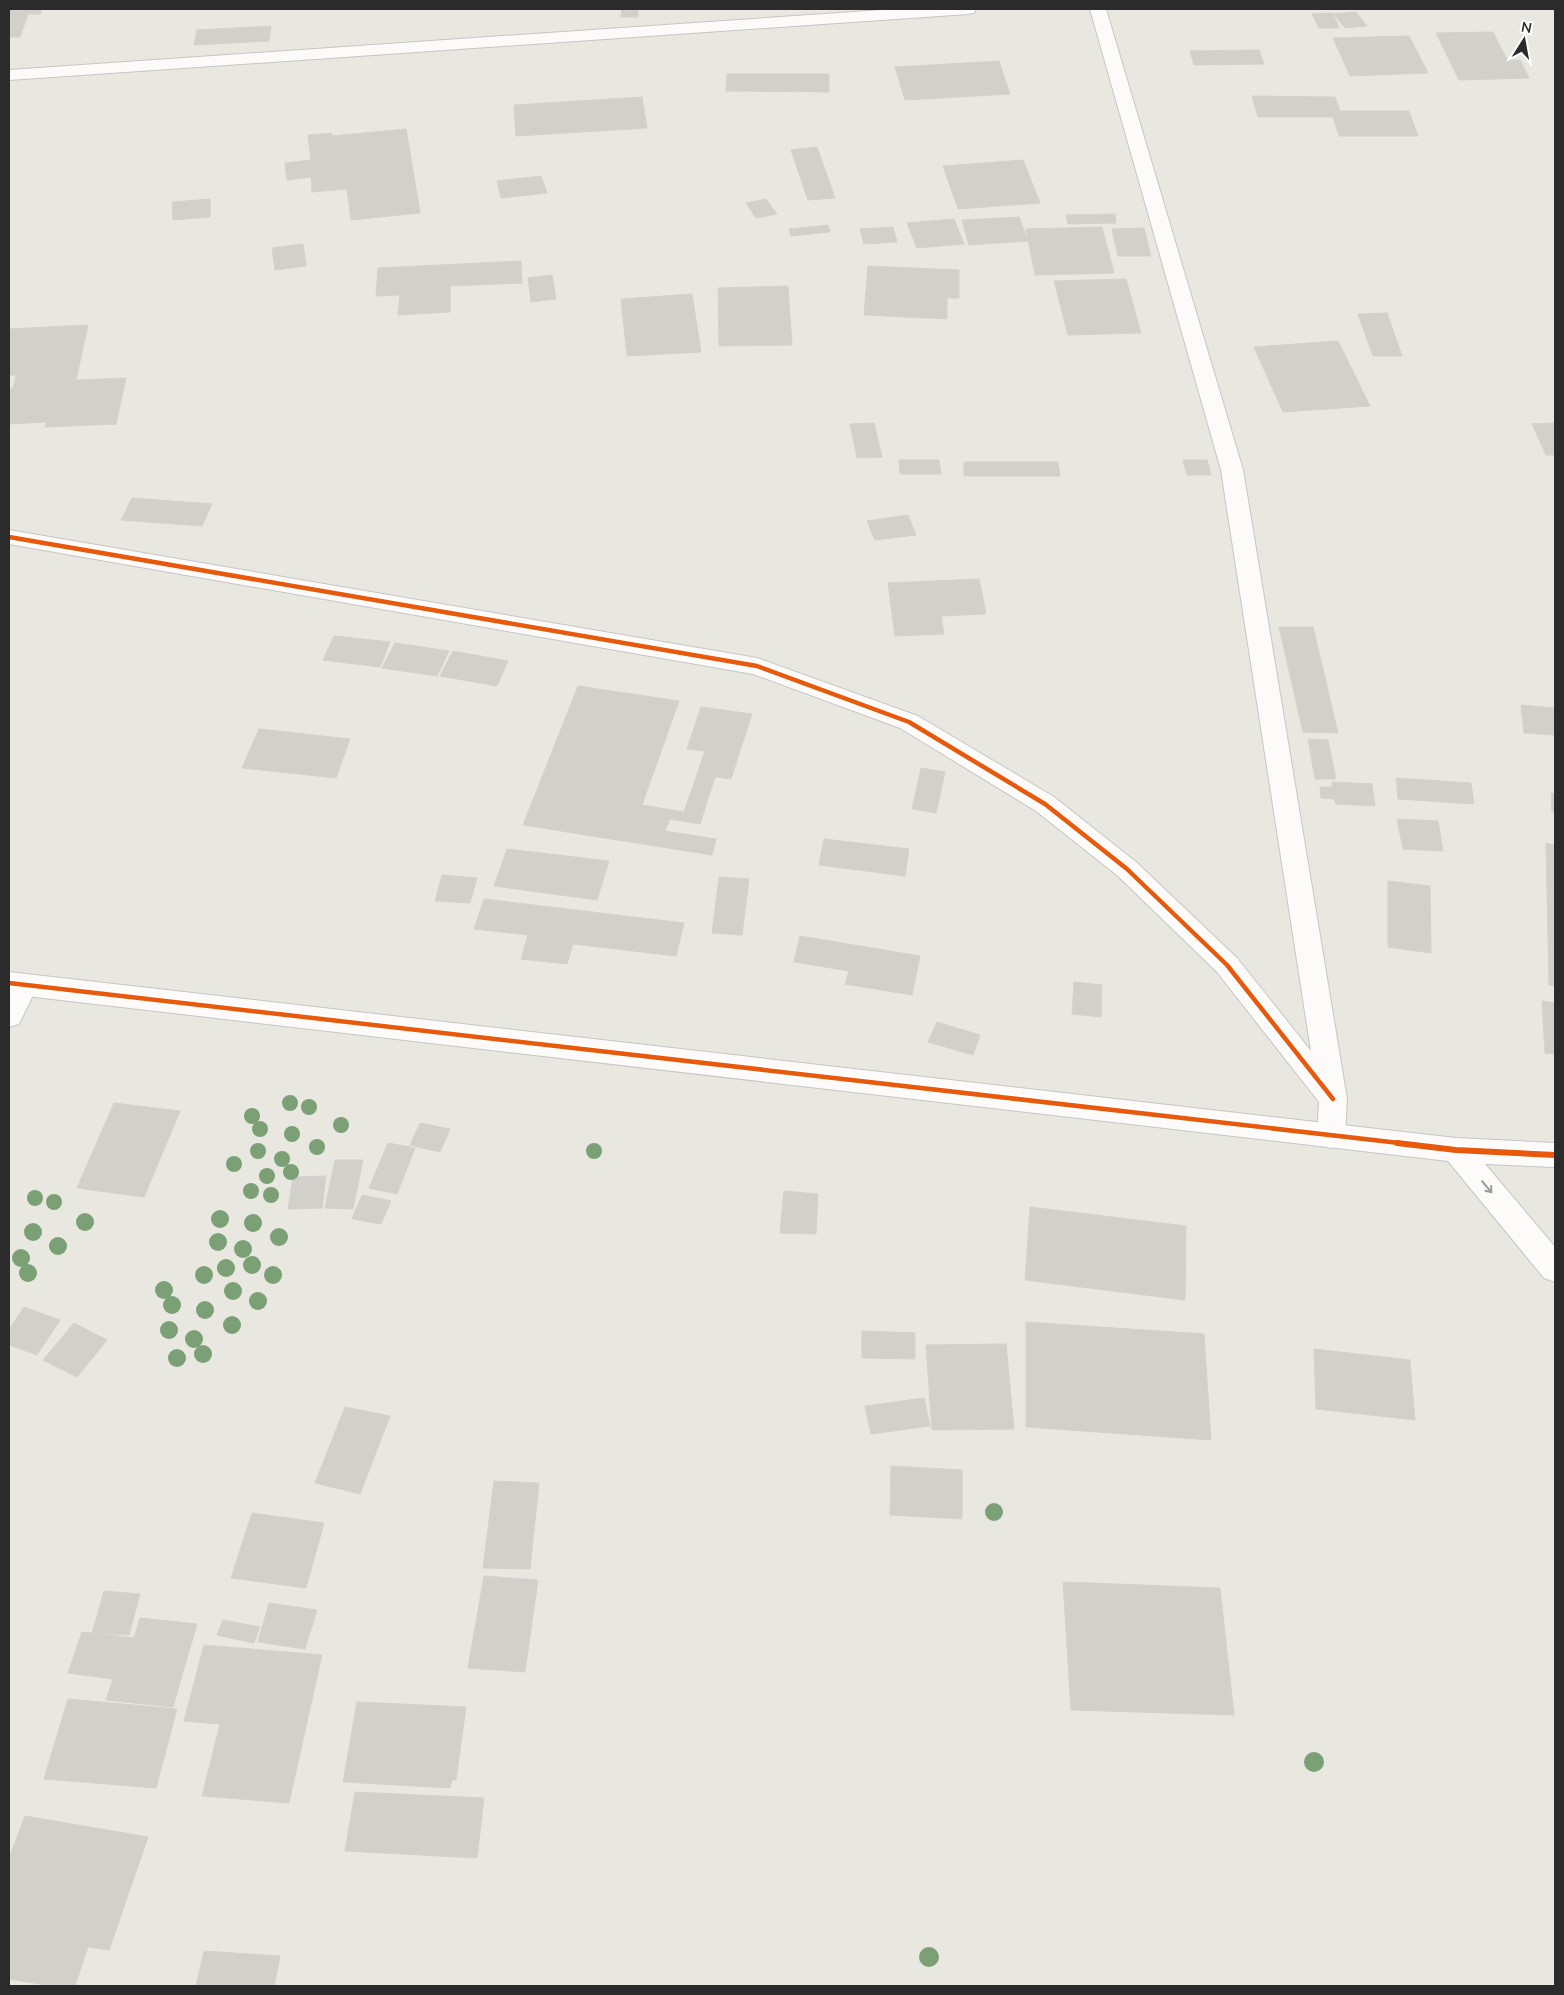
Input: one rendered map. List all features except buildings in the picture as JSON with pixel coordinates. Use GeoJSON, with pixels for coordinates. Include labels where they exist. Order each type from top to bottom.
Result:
{"type":"FeatureCollection","features":[{"type":"Feature","properties":{"kind":"street"},"geometry":{"type":"LineString","coordinates":[[688,9],[692,28]]}},
{"type":"Feature","properties":{"kind":"street"},"geometry":{"type":"LineString","coordinates":[[9,75],[968,9]]}},
{"type":"Feature","properties":{"kind":"street"},"geometry":{"type":"LineString","coordinates":[[1098,9],[1232,470],[1333,1099],[1331,1136]]}},
{"type":"Feature","properties":{"kind":"street"},"geometry":{"type":"LineString","coordinates":[[9,538],[758,666],[909,722],[1044,804],[1127,869],[1228,965],[1333,1099]]}},
{"type":"Feature","properties":{"kind":"street"},"geometry":{"type":"LineString","coordinates":[[9,1016],[16,984],[1456,1150],[1555,1155]]}},
{"type":"Feature","properties":{"kind":"street"},"geometry":{"type":"LineString","coordinates":[[1456,1150],[1555,1269]]}},
{"type":"Feature","properties":{"kind":"cycle path"},"geometry":{"type":"LineString","coordinates":[[9,537],[757,666],[909,722],[1045,804],[1127,869],[1227,965],[1333,1099]]}},
{"type":"Feature","properties":{"kind":"cycle path"},"geometry":{"type":"LineString","coordinates":[[9,983],[1456,1150],[1555,1155]]}}]}
